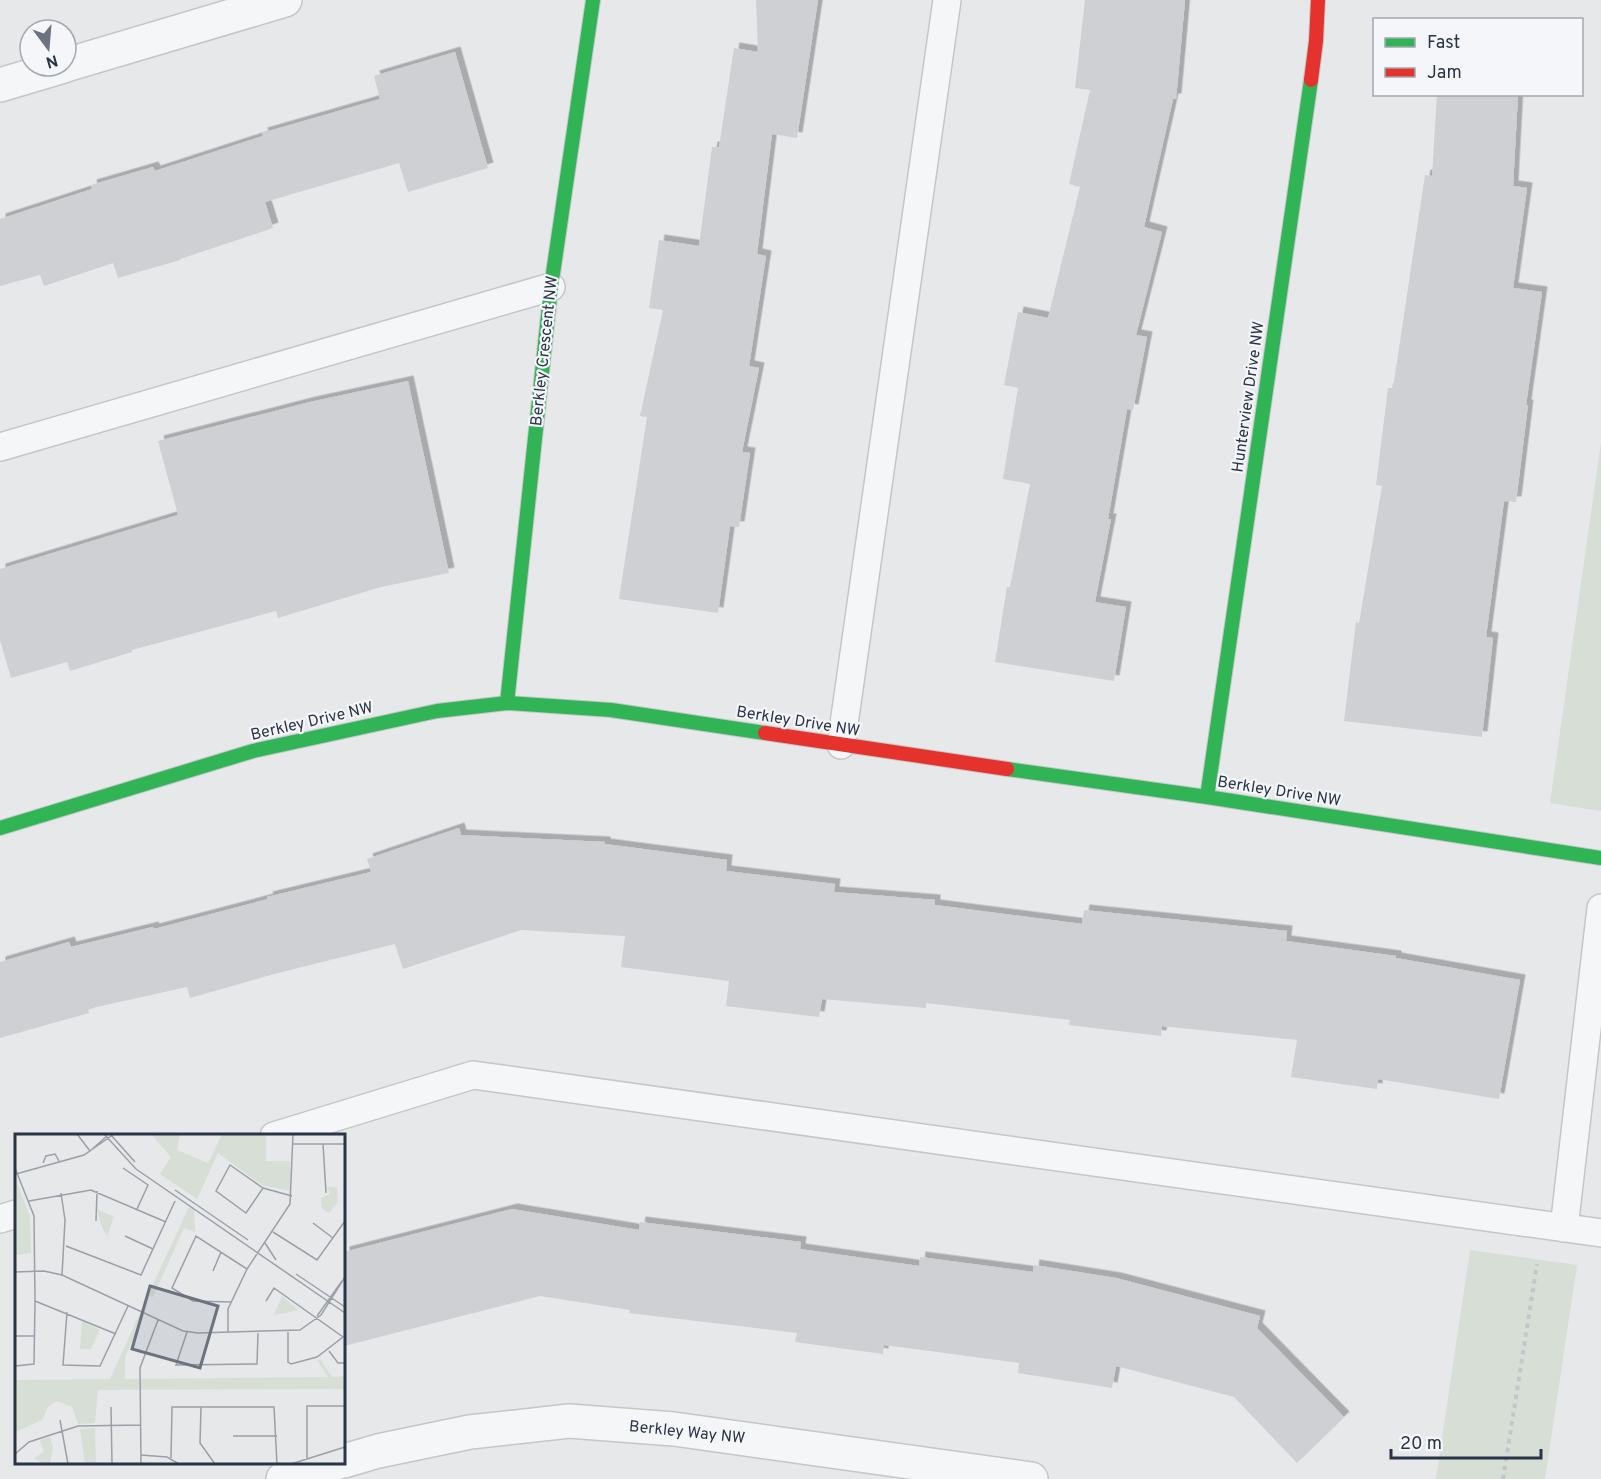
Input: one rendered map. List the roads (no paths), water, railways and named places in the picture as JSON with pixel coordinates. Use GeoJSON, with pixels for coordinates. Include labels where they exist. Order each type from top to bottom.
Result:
{"type":"FeatureCollection","features":[{"type":"Feature","properties":{"kind":"street"},"geometry":{"type":"LineString","coordinates":[[78,62],[285,0]]}},
{"type":"Feature","properties":{"kind":"street","name":"Berkley Crescent NW"},"geometry":{"type":"LineString","coordinates":[[507,703],[551,287],[593,0]]}},
{"type":"Feature","properties":{"kind":"street","name":"Hunterview Drive NW"},"geometry":{"type":"LineString","coordinates":[[1207,797],[1317,41],[1318,0]]}},
{"type":"Feature","properties":{"kind":"street"},"geometry":{"type":"LineString","coordinates":[[0,85],[24,78]]}},
{"type":"Feature","properties":{"kind":"street","name":"Berkley Drive NW"},"geometry":{"type":"LineString","coordinates":[[0,828],[253,751],[437,711],[507,703],[611,710],[841,746],[1207,797],[1601,858]]}},
{"type":"Feature","properties":{"kind":"street","name":"Berkley Way NW"},"geometry":{"type":"LineString","coordinates":[[345,1461],[378,1451],[470,1432],[569,1421],[674,1429],[1031,1479]]}},
{"type":"Feature","properties":{"kind":"street"},"geometry":{"type":"LineString","coordinates":[[283,1479],[332,1464]]}},
{"type":"Feature","properties":{"kind":"lane"},"geometry":{"type":"LineString","coordinates":[[841,746],[947,0]]}},
{"type":"Feature","properties":{"kind":"lane"},"geometry":{"type":"LineString","coordinates":[[0,447],[551,287]]}},
{"type":"Feature","properties":{"kind":"lane"},"geometry":{"type":"LineString","coordinates":[[1554,1226],[1601,908]]}},
{"type":"Feature","properties":{"kind":"lane"},"geometry":{"type":"LineString","coordinates":[[280,1134],[473,1074],[1601,1233]]}},
{"type":"Feature","properties":{"kind":"lane"},"geometry":{"type":"LineString","coordinates":[[0,1219],[15,1214]]}}]}
